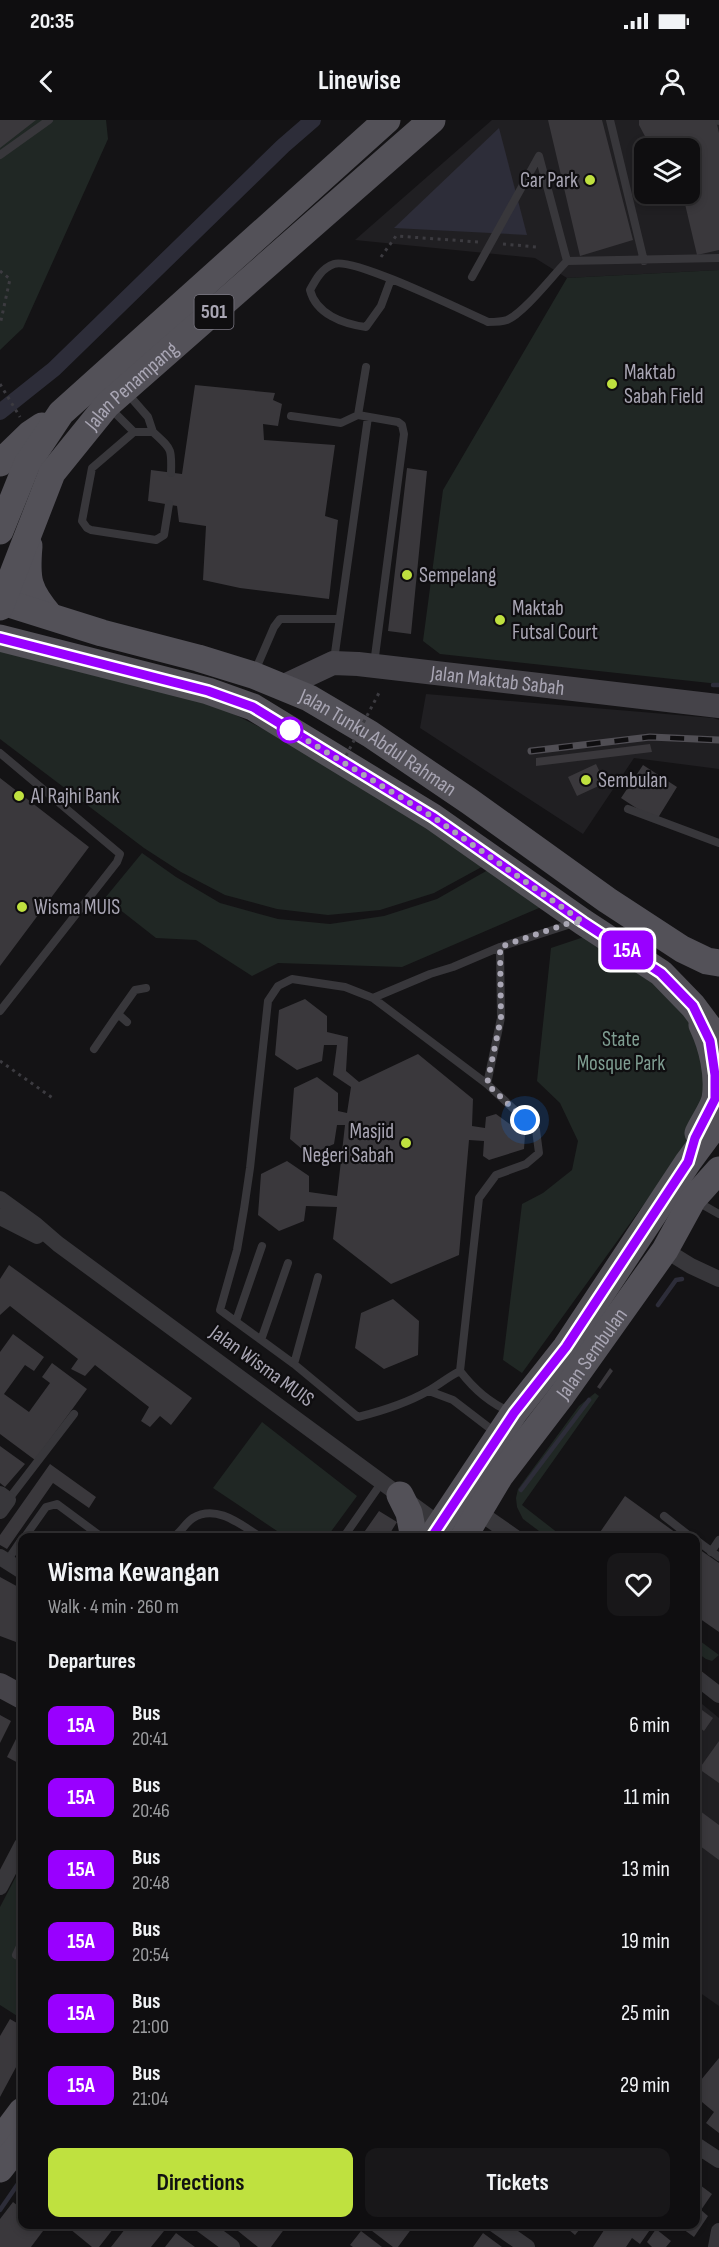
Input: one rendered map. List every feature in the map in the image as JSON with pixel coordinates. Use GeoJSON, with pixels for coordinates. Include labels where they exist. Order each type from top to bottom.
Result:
{"type":"FeatureCollection","features":[{"type":"Feature","properties":{"kind":"main road","name":"Jalan Penampang"},"geometry":{"type":"LineString","coordinates":[[0,531],[27,464],[62,413],[387,120]]}},
{"type":"Feature","properties":{"kind":"main road","name":"Jalan Penampang"},"geometry":{"type":"LineString","coordinates":[[1,610],[52,473],[116,397],[432,120]]}},
{"type":"Feature","properties":{"kind":"main road"},"geometry":{"type":"LineString","coordinates":[[0,463],[30,434],[62,413]]}},
{"type":"Feature","properties":{"kind":"main road"},"geometry":{"type":"LineString","coordinates":[[30,530],[27,570],[34,597],[50,616]]}},
{"type":"Feature","properties":{"kind":"main road"},"geometry":{"type":"LineString","coordinates":[[1,610],[107,665]]}},
{"type":"Feature","properties":{"kind":"main road","name":"Jalan Tunku Abdul Rahman"},"geometry":{"type":"LineString","coordinates":[[1,610],[50,616],[102,633],[198,658],[253,675],[332,711],[469,801],[607,900],[682,950],[707,961],[719,963]]}},
{"type":"Feature","properties":{"kind":"main road","name":"Jalan Tunku Abdul Rahman"},"geometry":{"type":"LineString","coordinates":[[0,638],[208,691],[253,707],[433,817],[583,922],[661,973],[693,1006],[719,1041]]}},
{"type":"Feature","properties":{"kind":"main road"},"geometry":{"type":"LineString","coordinates":[[665,1250],[657,1227],[675,1192],[686,1181],[695,1138],[715,1099],[715,1075],[710,1041],[693,1006]]}},
{"type":"Feature","properties":{"kind":"main road","name":"Jalan Sembulan"},"geometry":{"type":"LineString","coordinates":[[445,1533],[566,1347],[686,1181],[719,1120]]}},
{"type":"Feature","properties":{"kind":"main road","name":"Jalan Sembulan"},"geometry":{"type":"LineString","coordinates":[[686,1181],[719,1170]]}},
{"type":"Feature","properties":{"kind":"main road","name":"Jalan Sembulan"},"geometry":{"type":"LineString","coordinates":[[446,1533],[480,1513],[500,1476],[562,1395],[665,1250]]}},
{"type":"Feature","properties":{"kind":"main road"},"geometry":{"type":"LineString","coordinates":[[445,1533],[463,1516],[487,1485],[500,1476]]}},
{"type":"Feature","properties":{"kind":"main road"},"geometry":{"type":"LineString","coordinates":[[391,1489],[409,1514],[413,1533]]}},
{"type":"Feature","properties":{"kind":"main road"},"geometry":{"type":"LineString","coordinates":[[0,2140],[16,2123]]}},
{"type":"Feature","properties":{"kind":"main road"},"geometry":{"type":"LineString","coordinates":[[0,2169],[16,2123]]}},
{"type":"Feature","properties":{"kind":"street","name":"Jalan Maktab Sabah"},"geometry":{"type":"LineString","coordinates":[[333,663],[445,673],[520,684],[719,706]]}},
{"type":"Feature","properties":{"kind":"street"},"geometry":{"type":"LineString","coordinates":[[282,687],[333,663]]}},
{"type":"Feature","properties":{"kind":"street"},"geometry":{"type":"LineString","coordinates":[[0,1188],[41,1219],[58,1245]]}},
{"type":"Feature","properties":{"kind":"street"},"geometry":{"type":"LineString","coordinates":[[0,1199],[36,1225],[58,1245]]}},
{"type":"Feature","properties":{"kind":"street"},"geometry":{"type":"LineString","coordinates":[[0,1217],[58,1245]]}},
{"type":"Feature","properties":{"kind":"street","name":"Jalan Wisma MUIS"},"geometry":{"type":"LineString","coordinates":[[58,1245],[391,1489],[443,1533]]}},
{"type":"Feature","properties":{"kind":"street"},"geometry":{"type":"LineString","coordinates":[[665,1250],[719,1279]]}},
{"type":"Feature","properties":{"kind":"street"},"geometry":{"type":"LineString","coordinates":[[480,1513],[509,1533]]}},
{"type":"Feature","properties":{"kind":"street"},"geometry":{"type":"LineString","coordinates":[[3,1559],[18,1568]]}},
{"type":"Feature","properties":{"kind":"street"},"geometry":{"type":"LineString","coordinates":[[700,1680],[719,1695]]}},
{"type":"Feature","properties":{"kind":"street"},"geometry":{"type":"LineString","coordinates":[[0,1685],[18,1695]]}},
{"type":"Feature","properties":{"kind":"street"},"geometry":{"type":"LineString","coordinates":[[0,1887],[18,1853]]}},
{"type":"Feature","properties":{"kind":"street"},"geometry":{"type":"LineString","coordinates":[[700,2148],[719,2160]]}},
{"type":"Feature","properties":{"kind":"street"},"geometry":{"type":"LineString","coordinates":[[208,2229],[232,2247]]}},
{"type":"Feature","properties":{"kind":"street"},"geometry":{"type":"LineString","coordinates":[[501,2229],[527,2247]]}},
{"type":"Feature","properties":{"kind":"street"},"geometry":{"type":"LineString","coordinates":[[716,2247],[719,2231]]}},
{"type":"Feature","properties":{"kind":"lane"},"geometry":{"type":"LineString","coordinates":[[0,155],[49,120]]}},
{"type":"Feature","properties":{"kind":"lane"},"geometry":{"type":"LineString","coordinates":[[610,120],[644,261]]}},
{"type":"Feature","properties":{"kind":"lane"},"geometry":{"type":"LineString","coordinates":[[472,277],[539,156],[567,261]]}},
{"type":"Feature","properties":{"kind":"lane"},"geometry":{"type":"LineString","coordinates":[[391,279],[381,306],[366,327],[324,314],[313,302],[310,290],[319,274],[335,263],[356,266],[391,279],[488,322],[500,322],[509,319],[522,309],[567,261],[719,258]]}},
{"type":"Feature","properties":{"kind":"lane"},"geometry":{"type":"LineString","coordinates":[[358,415],[366,367]]}},
{"type":"Feature","properties":{"kind":"lane"},"geometry":{"type":"LineString","coordinates":[[116,397],[148,417],[153,432],[171,449],[171,473]]}},
{"type":"Feature","properties":{"kind":"lane"},"geometry":{"type":"LineString","coordinates":[[116,397],[134,432]]}},
{"type":"Feature","properties":{"kind":"lane"},"geometry":{"type":"LineString","coordinates":[[291,416],[341,423],[358,415],[398,422],[402,425],[404,434],[382,668]]}},
{"type":"Feature","properties":{"kind":"lane"},"geometry":{"type":"LineString","coordinates":[[333,663],[368,417]]}},
{"type":"Feature","properties":{"kind":"lane"},"geometry":{"type":"LineString","coordinates":[[153,432],[134,432],[92,468],[82,516],[84,525],[91,530],[156,540],[161,538],[166,530],[169,504]]}},
{"type":"Feature","properties":{"kind":"lane"},"geometry":{"type":"LineString","coordinates":[[253,675],[274,627],[280,619],[339,619]]}},
{"type":"Feature","properties":{"kind":"lane"},"geometry":{"type":"LineString","coordinates":[[0,753],[120,854],[117,862],[0,1011]]}},
{"type":"Feature","properties":{"kind":"lane"},"geometry":{"type":"LineString","coordinates":[[628,809],[719,843]]}},
{"type":"Feature","properties":{"kind":"lane"},"geometry":{"type":"LineString","coordinates":[[373,998],[500,947],[569,923],[583,922]]}},
{"type":"Feature","properties":{"kind":"lane"},"geometry":{"type":"LineString","coordinates":[[487,1084],[501,1018],[500,947]]}},
{"type":"Feature","properties":{"kind":"lane"},"geometry":{"type":"LineString","coordinates":[[460,1371],[447,1377],[429,1391],[382,1411],[358,1417],[294,1364],[220,1310],[237,1250],[244,1209],[268,1001],[278,986],[292,979],[345,987],[373,998],[487,1084],[536,1130],[539,1153],[526,1164],[496,1175],[479,1198],[460,1371],[471,1385],[518,1419]]}},
{"type":"Feature","properties":{"kind":"lane"},"geometry":{"type":"LineString","coordinates":[[94,1049],[135,990],[146,988]]}},
{"type":"Feature","properties":{"kind":"lane"},"geometry":{"type":"LineString","coordinates":[[118,1014],[127,1022]]}},
{"type":"Feature","properties":{"kind":"lane"},"geometry":{"type":"LineString","coordinates":[[686,1181],[719,1214]]}},
{"type":"Feature","properties":{"kind":"lane"},"geometry":{"type":"LineString","coordinates":[[236,1321],[262,1246]]}},
{"type":"Feature","properties":{"kind":"lane"},"geometry":{"type":"LineString","coordinates":[[261,1340],[288,1263]]}},
{"type":"Feature","properties":{"kind":"lane"},"geometry":{"type":"LineString","coordinates":[[294,1364],[318,1277]]}},
{"type":"Feature","properties":{"kind":"lane"},"geometry":{"type":"LineString","coordinates":[[429,1391],[518,1419],[543,1414],[556,1396],[562,1395]]}},
{"type":"Feature","properties":{"kind":"lane"},"geometry":{"type":"LineString","coordinates":[[2,1502],[74,1414]]}},
{"type":"Feature","properties":{"kind":"lane"},"geometry":{"type":"LineString","coordinates":[[348,1533],[391,1489]]}},
{"type":"Feature","properties":{"kind":"lane"},"geometry":{"type":"LineString","coordinates":[[27,1533],[46,1507],[57,1504],[97,1533]]}},
{"type":"Feature","properties":{"kind":"lane"},"geometry":{"type":"LineString","coordinates":[[180,1533],[191,1519],[200,1515],[222,1514],[253,1533]]}},
{"type":"Feature","properties":{"kind":"lane"},"geometry":{"type":"LineString","coordinates":[[664,1516],[686,1533]]}},
{"type":"Feature","properties":{"kind":"lane"},"geometry":{"type":"LineString","coordinates":[[700,1543],[715,1554],[719,1540]]}},
{"type":"Feature","properties":{"kind":"lane"},"geometry":{"type":"LineString","coordinates":[[3,1559],[18,1543]]}},
{"type":"Feature","properties":{"kind":"lane"},"geometry":{"type":"LineString","coordinates":[[16,1954],[18,1950]]}},
{"type":"Feature","properties":{"kind":"path"},"geometry":{"type":"LineString","coordinates":[[381,257],[396,236],[490,243]]}},
{"type":"Feature","properties":{"kind":"path"},"geometry":{"type":"LineString","coordinates":[[502,244],[537,246]]}},
{"type":"Feature","properties":{"kind":"path"},"geometry":{"type":"LineString","coordinates":[[0,271],[10,279],[0,325]]}},
{"type":"Feature","properties":{"kind":"path"},"geometry":{"type":"LineString","coordinates":[[0,384],[23,422]]}},
{"type":"Feature","properties":{"kind":"path"},"geometry":{"type":"LineString","coordinates":[[339,769],[380,691]]}},
{"type":"Feature","properties":{"kind":"path"},"geometry":{"type":"LineString","coordinates":[[0,1061],[54,1099]]}},
{"type":"Feature","properties":{"kind":"shaded area"},"geometry":{"type":"Polygon","coordinates":[[[492,120],[719,120],[719,270],[567,278],[535,258],[355,240],[492,120]]]}},
{"type":"Feature","properties":{"kind":"shaded area"},"geometry":{"type":"Polygon","coordinates":[[[426,694],[713,718],[719,720],[719,769],[634,758],[583,834],[420,728],[426,694]]]}},
{"type":"Feature","properties":{"kind":"shaded area"},"geometry":{"type":"Polygon","coordinates":[[[700,1702],[719,1718],[719,2006],[700,1993],[700,1702]]]}},
{"type":"Feature","properties":{"kind":"green space"},"geometry":{"type":"Polygon","coordinates":[[[0,120],[106,120],[108,139],[23,328],[0,350],[0,120]]]}},
{"type":"Feature","properties":{"kind":"green space","name":"Maktab Sabah Field"},"geometry":{"type":"Polygon","coordinates":[[[719,270],[719,684],[440,654],[423,641],[443,490],[567,278],[719,270]]]}},
{"type":"Feature","properties":{"kind":"green space"},"geometry":{"type":"Polygon","coordinates":[[[0,646],[184,689],[345,770],[489,863],[434,893],[380,910],[328,915],[277,909],[225,895],[181,872],[144,848],[0,739],[0,646]]]}},
{"type":"Feature","properties":{"kind":"green space"},"geometry":{"type":"Polygon","coordinates":[[[142,853],[176,877],[220,903],[278,919],[330,924],[384,916],[437,899],[495,866],[546,905],[402,967],[278,963],[252,976],[196,940],[156,938],[105,898],[142,853]]]}},
{"type":"Feature","properties":{"kind":"green space","name":"State Mosque Park"},"geometry":{"type":"Polygon","coordinates":[[[602,931],[676,988],[716,1092],[683,1150],[522,1373],[503,1360],[522,1204],[543,1193],[572,1170],[578,1141],[560,1103],[537,1081],[551,948],[602,931]]]}},
{"type":"Feature","properties":{"kind":"green space"},"geometry":{"type":"Polygon","coordinates":[[[595,1393],[599,1396],[522,1505],[558,1533],[542,1533],[523,1519],[517,1507],[518,1489],[579,1406],[595,1393]]]}},
{"type":"Feature","properties":{"kind":"green space"},"geometry":{"type":"Polygon","coordinates":[[[262,1422],[357,1496],[330,1533],[280,1533],[213,1488],[262,1422]]]}},
{"type":"Feature","properties":{"kind":"green space"},"geometry":{"type":"Polygon","coordinates":[[[700,1641],[719,1655],[712,1661],[700,1655],[700,1641]]]}},
{"type":"Feature","properties":{"kind":"green space"},"geometry":{"type":"Polygon","coordinates":[[[18,1873],[18,2016],[0,2005],[0,1907],[18,1873]]]}},
{"type":"Feature","properties":{"kind":"water"},"geometry":{"type":"Polygon","coordinates":[[[499,128],[527,235],[394,228],[499,128]]]}},
{"type":"Feature","properties":{"kind":"building"},"geometry":{"type":"Polygon","coordinates":[[[0,120],[36,120],[0,148],[0,120]]]}},
{"type":"Feature","properties":{"kind":"building","name":"Car Park"},"geometry":{"type":"Polygon","coordinates":[[[548,120],[602,120],[633,240],[580,256],[548,120]]]}},
{"type":"Feature","properties":{"kind":"building"},"geometry":{"type":"Polygon","coordinates":[[[639,120],[716,120],[719,133],[719,250],[697,255],[685,204],[700,204],[700,138],[646,138],[639,120]]]}},
{"type":"Feature","properties":{"kind":"building"},"geometry":{"type":"Polygon","coordinates":[[[195,385],[275,393],[273,400],[282,404],[278,426],[263,424],[264,440],[335,445],[325,516],[338,520],[329,599],[240,588],[203,580],[206,526],[179,522],[177,506],[148,501],[151,470],[182,474],[195,385]]]}},
{"type":"Feature","properties":{"kind":"building"},"geometry":{"type":"Polygon","coordinates":[[[407,468],[427,471],[411,634],[388,631],[407,468]]]}},
{"type":"Feature","properties":{"kind":"building"},"geometry":{"type":"Polygon","coordinates":[[[650,744],[652,752],[536,766],[536,758],[650,744]]]}},
{"type":"Feature","properties":{"kind":"building","name":"Sembulan"},"geometry":{"type":"Polygon","coordinates":[[[596,764],[605,783],[577,796],[568,777],[596,764]]]}},
{"type":"Feature","properties":{"kind":"building"},"geometry":{"type":"Polygon","coordinates":[[[643,765],[677,787],[656,821],[621,798],[643,765]]]}},
{"type":"Feature","properties":{"kind":"building","name":"Wisma MUIS"},"geometry":{"type":"Polygon","coordinates":[[[0,778],[89,847],[0,966],[0,778]]]}},
{"type":"Feature","properties":{"kind":"building","name":"Masjid Negeri Sabah"},"geometry":{"type":"Polygon","coordinates":[[[305,999],[327,1016],[327,1032],[348,1037],[346,1071],[359,1082],[418,1054],[473,1099],[472,1126],[485,1128],[486,1117],[496,1114],[525,1135],[524,1149],[489,1160],[483,1156],[484,1141],[469,1140],[459,1255],[391,1284],[333,1239],[337,1207],[306,1206],[304,1221],[279,1231],[258,1215],[261,1174],[287,1161],[309,1176],[309,1192],[337,1196],[345,1125],[337,1125],[334,1144],[309,1155],[290,1139],[294,1088],[317,1077],[338,1093],[338,1111],[347,1113],[351,1087],[333,1075],[337,1045],[324,1045],[322,1061],[297,1070],[275,1055],[279,1010],[305,999]]]}},
{"type":"Feature","properties":{"kind":"building"},"geometry":{"type":"Polygon","coordinates":[[[9,1265],[192,1398],[171,1425],[160,1416],[150,1427],[141,1421],[149,1407],[95,1365],[85,1376],[71,1369],[78,1359],[10,1306],[0,1315],[0,1279],[9,1265]]]}},
{"type":"Feature","properties":{"kind":"building"},"geometry":{"type":"Polygon","coordinates":[[[393,1299],[419,1321],[418,1355],[384,1369],[355,1348],[361,1313],[393,1299]]]}},
{"type":"Feature","properties":{"kind":"building"},"geometry":{"type":"Polygon","coordinates":[[[13,1334],[44,1357],[34,1371],[25,1365],[4,1394],[29,1412],[50,1383],[42,1377],[52,1363],[87,1389],[35,1460],[0,1434],[0,1352],[13,1334]]]}},
{"type":"Feature","properties":{"kind":"building"},"geometry":{"type":"Polygon","coordinates":[[[610,1368],[613,1371],[600,1389],[597,1387],[610,1368]]]}},
{"type":"Feature","properties":{"kind":"building"},"geometry":{"type":"Polygon","coordinates":[[[0,1446],[25,1464],[5,1487],[0,1483],[0,1446]]]}},
{"type":"Feature","properties":{"kind":"building"},"geometry":{"type":"Polygon","coordinates":[[[50,1464],[96,1497],[89,1508],[53,1483],[7,1549],[0,1545],[0,1535],[50,1464]]]}},
{"type":"Feature","properties":{"kind":"building"},"geometry":{"type":"Polygon","coordinates":[[[625,1496],[676,1533],[599,1533],[625,1496]]]}},
{"type":"Feature","properties":{"kind":"building"},"geometry":{"type":"Polygon","coordinates":[[[379,1511],[397,1522],[390,1533],[364,1533],[379,1511]]]}},
{"type":"Feature","properties":{"kind":"building"},"geometry":{"type":"Polygon","coordinates":[[[700,1550],[719,1563],[719,1632],[700,1619],[700,1550]]]}},
{"type":"Feature","properties":{"kind":"building"},"geometry":{"type":"Polygon","coordinates":[[[0,1577],[18,1587],[18,1639],[16,1642],[0,1636],[0,1577]]]}},
{"type":"Feature","properties":{"kind":"building"},"geometry":{"type":"Polygon","coordinates":[[[702,1710],[713,1718],[704,1731],[700,1728],[702,1710]]]}},
{"type":"Feature","properties":{"kind":"building"},"geometry":{"type":"Polygon","coordinates":[[[0,1715],[11,1721],[0,1743],[0,1715]]]}},
{"type":"Feature","properties":{"kind":"building"},"geometry":{"type":"Polygon","coordinates":[[[18,1735],[18,1763],[7,1757],[18,1735]]]}},
{"type":"Feature","properties":{"kind":"building"},"geometry":{"type":"Polygon","coordinates":[[[719,1741],[719,1783],[700,1768],[719,1741]]]}},
{"type":"Feature","properties":{"kind":"building"},"geometry":{"type":"Polygon","coordinates":[[[700,1811],[719,1825],[719,1860],[700,1846],[700,1811]]]}},
{"type":"Feature","properties":{"kind":"building"},"geometry":{"type":"Polygon","coordinates":[[[10,2019],[18,2024],[18,2063],[0,2097],[0,2036],[10,2019]]]}},
{"type":"Feature","properties":{"kind":"building"},"geometry":{"type":"Polygon","coordinates":[[[719,2058],[719,2133],[706,2123],[714,2112],[700,2100],[700,2081],[719,2058]]]}},
{"type":"Feature","properties":{"kind":"building"},"geometry":{"type":"Polygon","coordinates":[[[700,2185],[712,2194],[701,2210],[708,2216],[700,2228],[700,2185]]]}},
{"type":"Feature","properties":{"kind":"building"},"geometry":{"type":"Polygon","coordinates":[[[13,2202],[18,2206],[18,2229],[44,2229],[31,2247],[0,2247],[0,2219],[13,2202]]]}},
{"type":"Feature","properties":{"kind":"building"},"geometry":{"type":"Polygon","coordinates":[[[70,2229],[113,2229],[99,2247],[92,2247],[70,2229]]]}},
{"type":"Feature","properties":{"kind":"building"},"geometry":{"type":"Polygon","coordinates":[[[125,2229],[162,2229],[164,2231],[151,2247],[111,2247],[125,2229]]]}},
{"type":"Feature","properties":{"kind":"building"},"geometry":{"type":"Polygon","coordinates":[[[239,2229],[284,2229],[271,2247],[258,2247],[238,2231],[239,2229]]]}},
{"type":"Feature","properties":{"kind":"building"},"geometry":{"type":"Polygon","coordinates":[[[370,2229],[411,2229],[398,2247],[393,2247],[370,2229]]]}},
{"type":"Feature","properties":{"kind":"building"},"geometry":{"type":"Polygon","coordinates":[[[568,2229],[580,2229],[575,2235],[568,2229]]]}},
{"type":"Feature","properties":{"kind":"building"},"geometry":{"type":"Polygon","coordinates":[[[605,2229],[650,2229],[640,2244],[632,2238],[626,2247],[593,2247],[605,2229]]]}},
{"type":"Feature","properties":{"kind":"building"},"geometry":{"type":"Polygon","coordinates":[[[656,2229],[671,2241],[666,2247],[652,2247],[647,2242],[656,2229]]]}},
{"type":"Feature","properties":{"kind":"building"},"geometry":{"type":"Polygon","coordinates":[[[683,2229],[699,2229],[694,2237],[683,2229]]]}},
{"type":"Feature","properties":{"kind":"building"},"geometry":{"type":"Polygon","coordinates":[[[361,2231],[382,2247],[353,2247],[350,2245],[361,2231]]]}},
{"type":"Feature","properties":{"kind":"building"},"geometry":{"type":"Polygon","coordinates":[[[176,2233],[195,2247],[165,2247],[176,2233]]]}},
{"type":"Feature","properties":{"kind":"building"},"geometry":{"type":"Polygon","coordinates":[[[483,2233],[502,2247],[473,2247],[483,2233]]]}},
{"type":"Feature","properties":{"kind":"waterway"},"geometry":{"type":"LineString","coordinates":[[0,412],[54,369],[283,146],[313,120]]}},
{"type":"Feature","properties":{"kind":"waterway"},"geometry":{"type":"LineString","coordinates":[[713,685],[719,685]]}},
{"type":"Feature","properties":{"kind":"waterway"},"geometry":{"type":"LineString","coordinates":[[658,1305],[676,1280],[682,1279]]}},
{"type":"Feature","properties":{"kind":"waterway"},"geometry":{"type":"LineString","coordinates":[[521,1490],[589,1400]]}},
{"type":"Feature","properties":{"kind":"waterway"},"geometry":{"type":"LineString","coordinates":[[0,2210],[18,2184]]}},
{"type":"Feature","properties":{"kind":"railway"},"geometry":{"type":"LineString","coordinates":[[531,751],[650,737],[719,740]]}},
{"type":"Feature","properties":{"kind":"bus line","name":"15A"},"geometry":{"type":"LineString","coordinates":[[0,638],[208,691],[253,707],[433,817],[583,922],[661,973],[693,1006],[710,1041],[715,1075],[715,1099],[695,1138],[688,1162],[566,1347],[514,1413],[434,1533]]}},
{"type":"Feature","properties":{"kind":"place","name":"Car Park"},"geometry":{"type":"Point","coordinates":[590,180]}},
{"type":"Feature","properties":{"kind":"place","name":"Maktab Sabah Field"},"geometry":{"type":"Point","coordinates":[612,384]}},
{"type":"Feature","properties":{"kind":"place","name":"Sempelang"},"geometry":{"type":"Point","coordinates":[407,575]}},
{"type":"Feature","properties":{"kind":"place","name":"Maktab Futsal Court"},"geometry":{"type":"Point","coordinates":[500,620]}},
{"type":"Feature","properties":{"kind":"place","name":"Sembulan"},"geometry":{"type":"Point","coordinates":[586,780]}},
{"type":"Feature","properties":{"kind":"place","name":"Al Rajhi Bank"},"geometry":{"type":"Point","coordinates":[19,796]}},
{"type":"Feature","properties":{"kind":"place","name":"Wisma MUIS"},"geometry":{"type":"Point","coordinates":[22,907]}},
{"type":"Feature","properties":{"kind":"place","name":"Masjid Negeri Sabah"},"geometry":{"type":"Point","coordinates":[406,1143]}},
{"type":"Feature","properties":{"kind":"route"},"geometry":{"type":"LineString","coordinates":[[290,730],[433,817],[583,922],[569,923],[500,947],[501,1018],[487,1084],[525,1120]]}}]}
